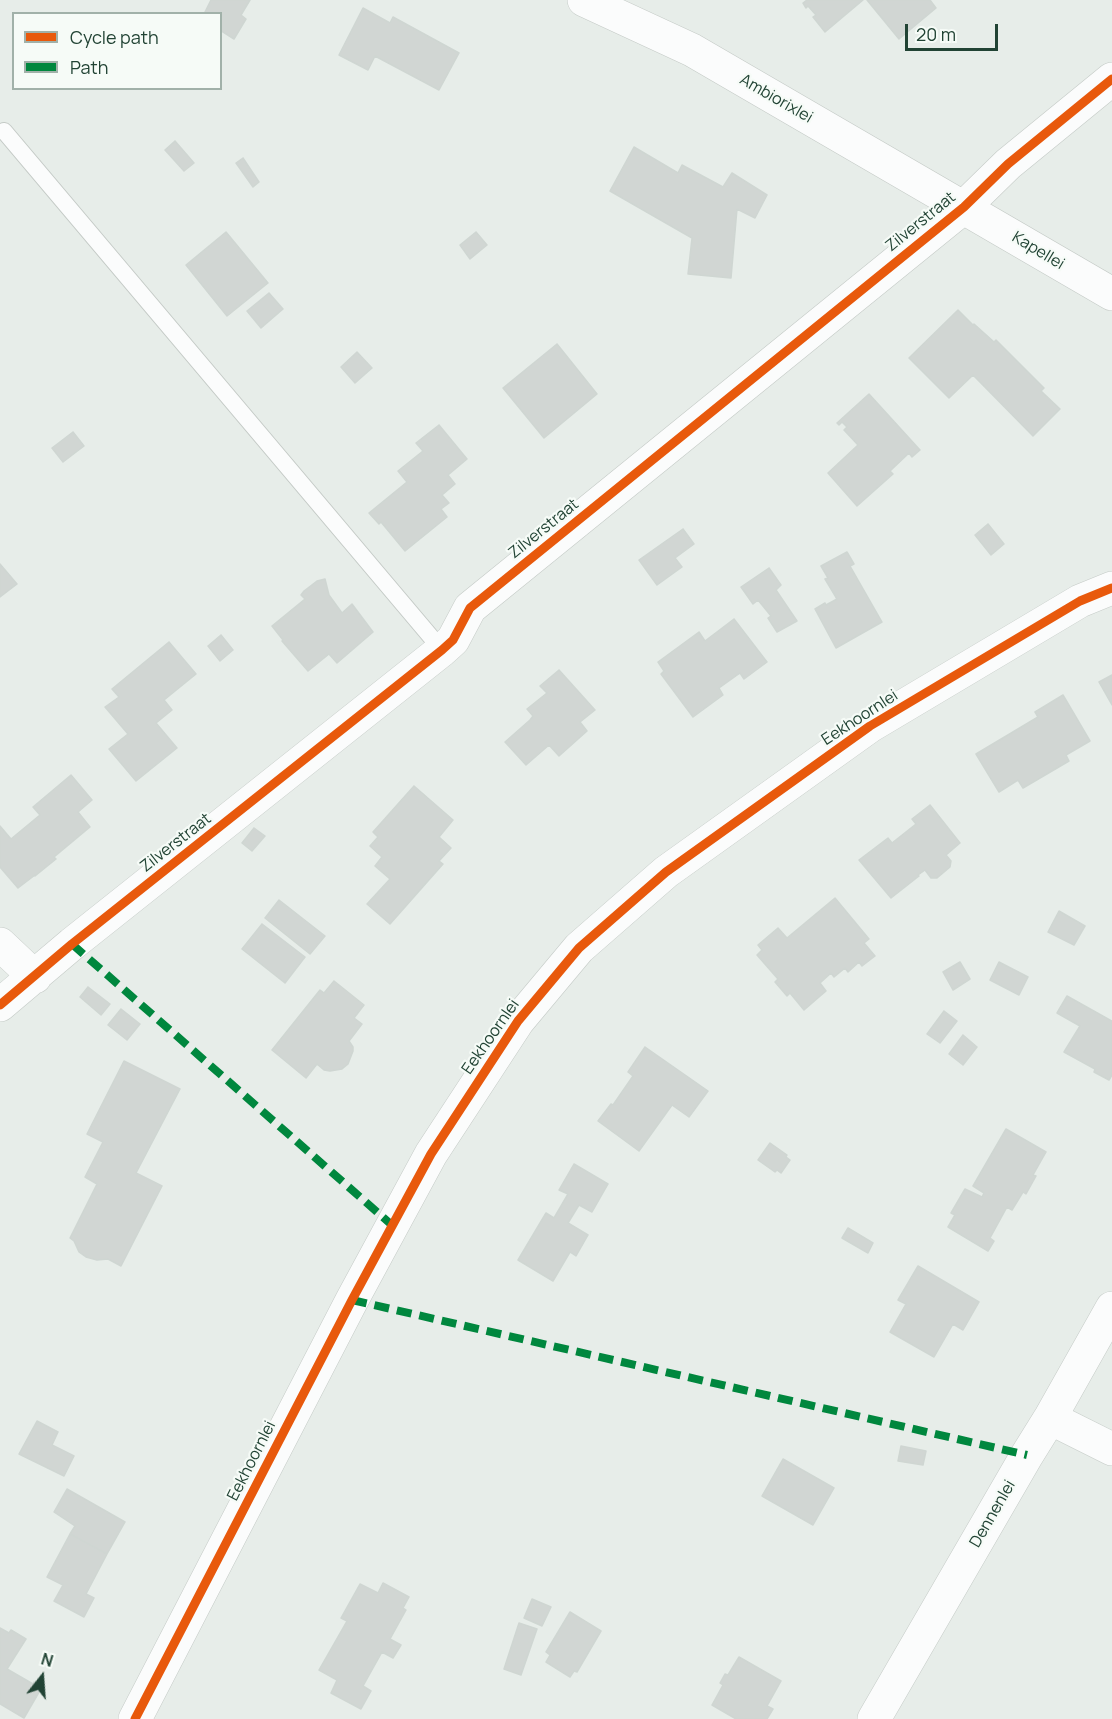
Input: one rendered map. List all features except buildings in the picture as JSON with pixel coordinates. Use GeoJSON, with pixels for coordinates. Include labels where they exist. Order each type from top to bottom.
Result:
{"type":"FeatureCollection","features":[{"type":"Feature","properties":{"kind":"street","name":"Ambiorixlei"},"geometry":{"type":"LineString","coordinates":[[584,0],[692,50],[964,207]]}},
{"type":"Feature","properties":{"kind":"street","name":"Zilverstraat"},"geometry":{"type":"LineString","coordinates":[[0,1005],[72,944],[442,650],[453,640],[470,608],[964,207],[1008,164],[1112,79]]}},
{"type":"Feature","properties":{"kind":"street","name":"Kapellei"},"geometry":{"type":"LineString","coordinates":[[964,207],[1112,294]]}},
{"type":"Feature","properties":{"kind":"street","name":"Eekhoornlei"},"geometry":{"type":"LineString","coordinates":[[135,1719],[352,1300],[431,1154],[518,1021],[579,948],[666,872],[870,726],[1080,602],[1112,588]]}},
{"type":"Feature","properties":{"kind":"street"},"geometry":{"type":"LineString","coordinates":[[0,944],[35,977]]}},
{"type":"Feature","properties":{"kind":"street","name":"Dennenlei"},"geometry":{"type":"LineString","coordinates":[[874,1719],[1112,1308]]}},
{"type":"Feature","properties":{"kind":"street"},"geometry":{"type":"LineString","coordinates":[[1050,1418],[1112,1449]]}},
{"type":"Feature","properties":{"kind":"lane"},"geometry":{"type":"LineString","coordinates":[[4,131],[442,650]]}},
{"type":"Feature","properties":{"kind":"marked path"},"geometry":{"type":"LineString","coordinates":[[72,944],[393,1226]]}},
{"type":"Feature","properties":{"kind":"marked path"},"geometry":{"type":"LineString","coordinates":[[352,1300],[1027,1455]]}},
{"type":"Feature","properties":{"kind":"cycle path"},"geometry":{"type":"LineString","coordinates":[[0,1005],[72,944],[442,650],[453,640],[470,608],[964,207],[1008,164],[1112,79]]}},
{"type":"Feature","properties":{"kind":"cycle path"},"geometry":{"type":"LineString","coordinates":[[135,1719],[352,1300],[431,1154],[518,1021],[579,948],[666,872],[870,726],[1080,601],[1112,588]]}}]}
